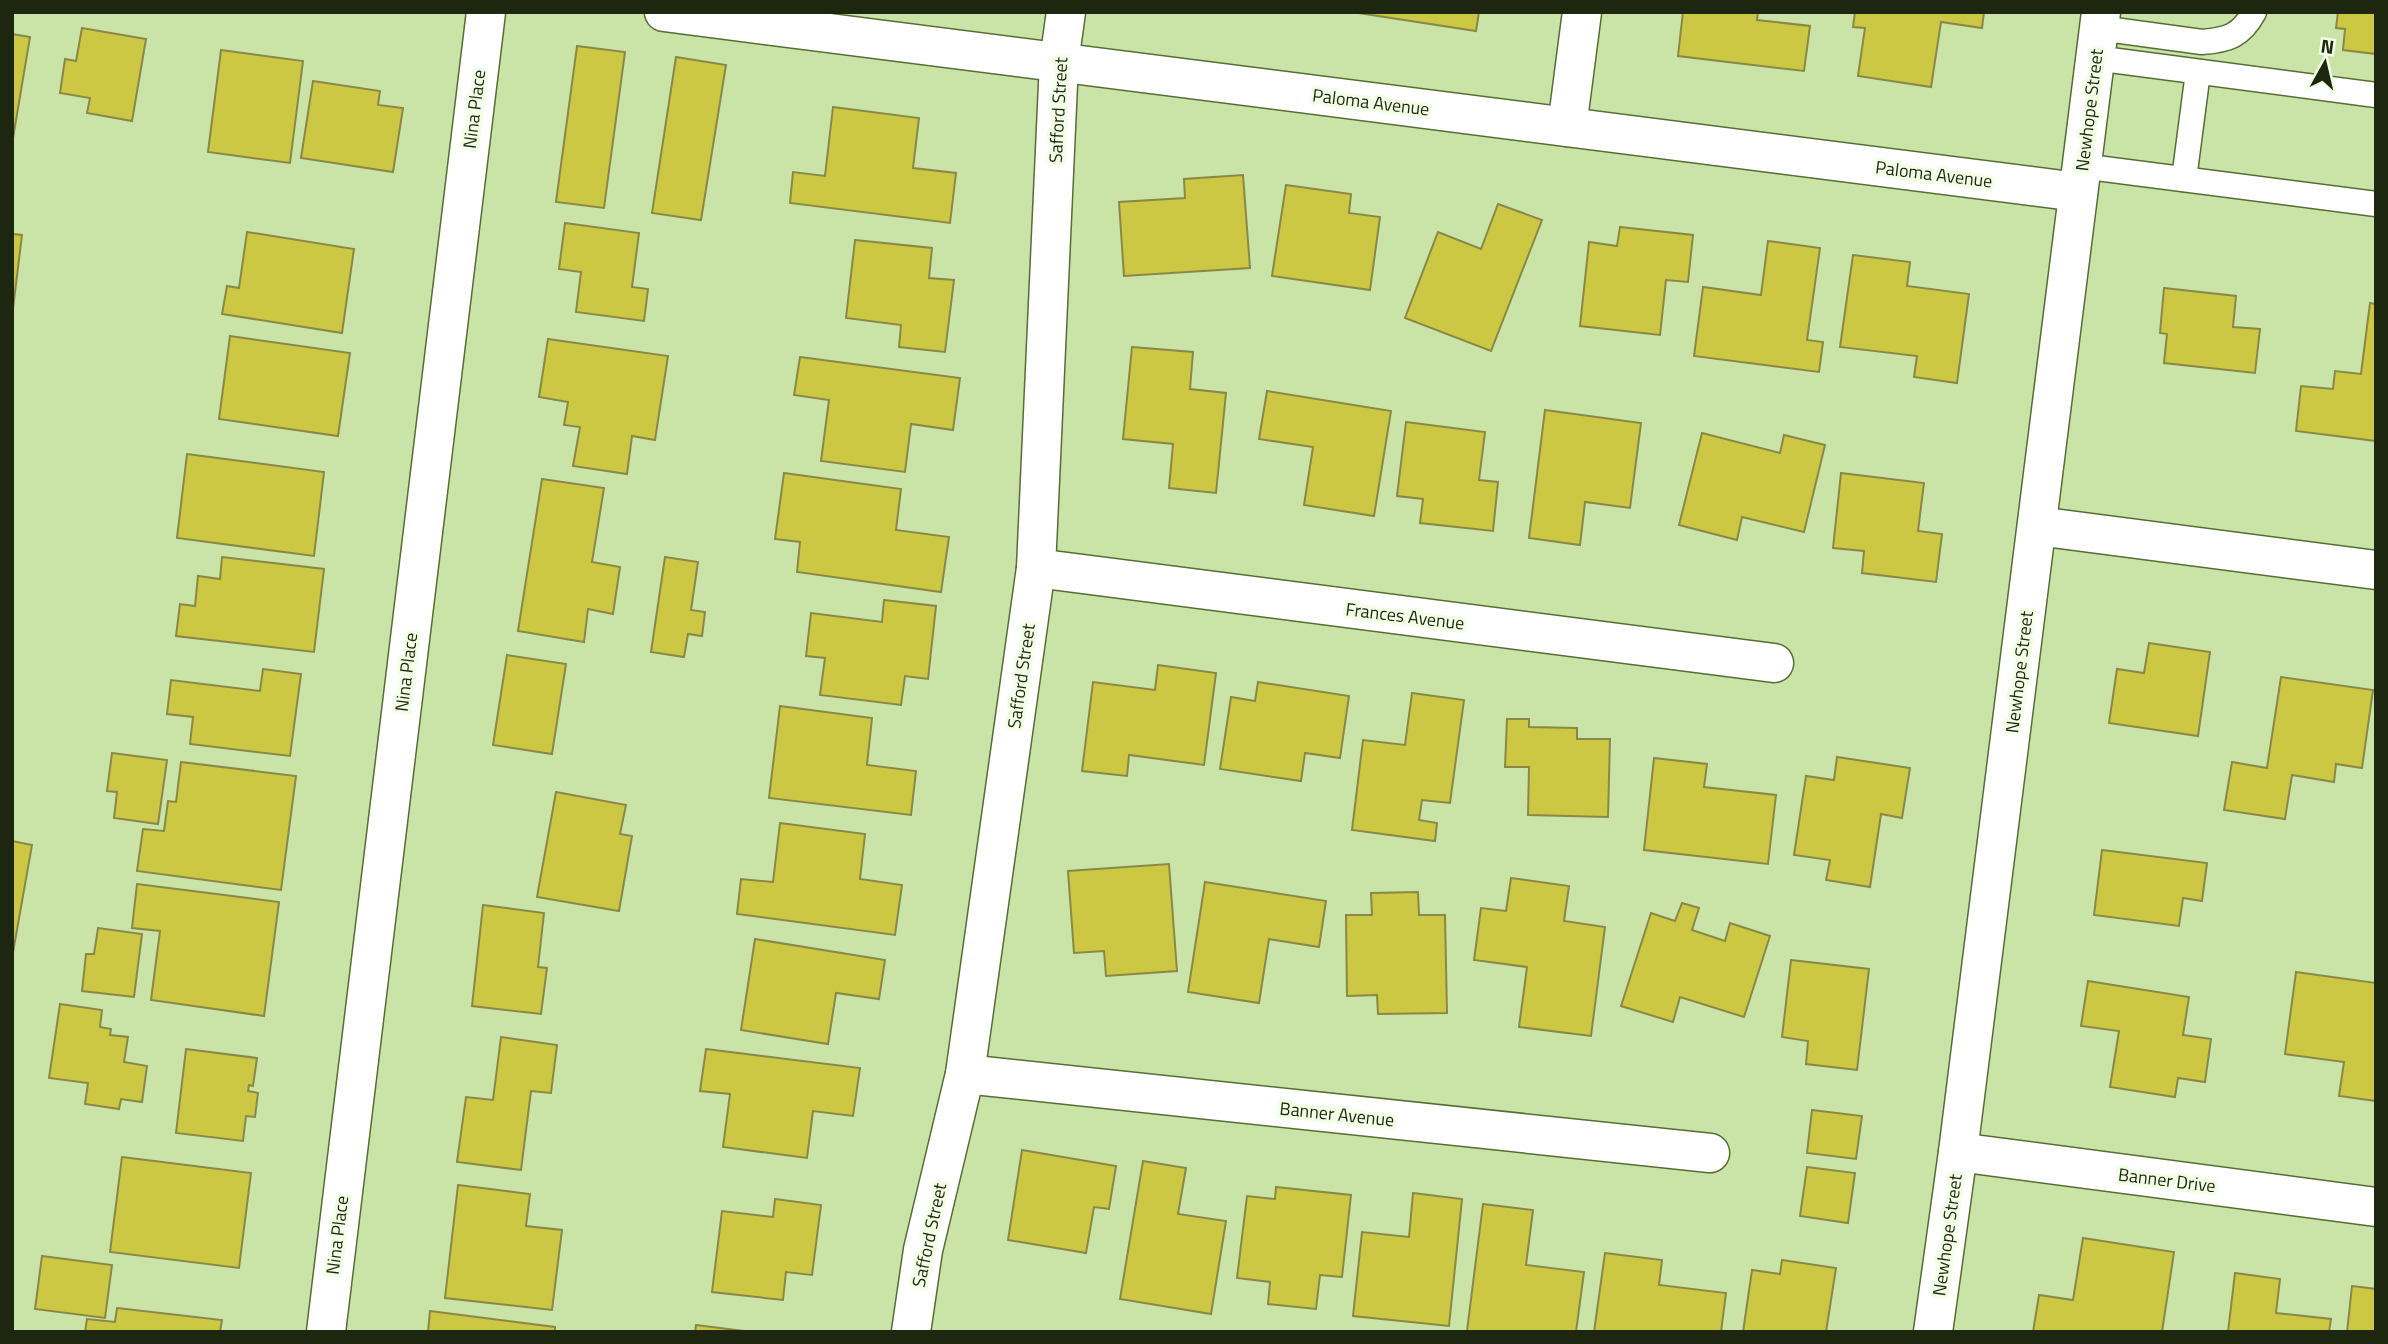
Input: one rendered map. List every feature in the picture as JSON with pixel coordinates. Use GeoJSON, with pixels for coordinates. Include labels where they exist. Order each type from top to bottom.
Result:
{"type":"FeatureCollection","features":[{"type":"Feature","properties":{"kind":"street","name":"Nina Place"},"geometry":{"type":"LineString","coordinates":[[326,1332],[486,12]]}},
{"type":"Feature","properties":{"kind":"street","name":"Paloma Avenue"},"geometry":{"type":"LineString","coordinates":[[664,12],[1567,127],[2080,179]]}},
{"type":"Feature","properties":{"kind":"street","name":"Safford Street"},"geometry":{"type":"LineString","coordinates":[[911,1332],[923,1251],[965,1074],[1036,568],[1059,62],[1066,12]]}},
{"type":"Feature","properties":{"kind":"street"},"geometry":{"type":"LineString","coordinates":[[1567,127],[1583,12]]}},
{"type":"Feature","properties":{"kind":"street","name":"Newhope Street"},"geometry":{"type":"LineString","coordinates":[[1933,1332],[2099,33]]}},
{"type":"Feature","properties":{"kind":"street"},"geometry":{"type":"LineString","coordinates":[[2038,526],[2376,570]]}},
{"type":"Feature","properties":{"kind":"street","name":"Frances Avenue"},"geometry":{"type":"LineString","coordinates":[[1036,568],[1774,663]]}},
{"type":"Feature","properties":{"kind":"street","name":"Banner Avenue"},"geometry":{"type":"LineString","coordinates":[[965,1074],[1710,1153]]}},
{"type":"Feature","properties":{"kind":"street","name":"Banner Drive"},"geometry":{"type":"LineString","coordinates":[[1958,1152],[2376,1207]]}},
{"type":"Feature","properties":{"kind":"lane"},"geometry":{"type":"LineString","coordinates":[[2099,33],[2218,41],[2236,35],[2248,24],[2253,12]]}},
{"type":"Feature","properties":{"kind":"lane"},"geometry":{"type":"LineString","coordinates":[[2099,33],[2198,72],[2376,95]]}},
{"type":"Feature","properties":{"kind":"lane"},"geometry":{"type":"LineString","coordinates":[[2184,179],[2198,72]]}},
{"type":"Feature","properties":{"kind":"lane"},"geometry":{"type":"LineString","coordinates":[[2080,179],[2184,179],[2376,204]]}},
{"type":"Feature","properties":{"kind":"building"},"geometry":{"type":"Polygon","coordinates":[[[1352,12],[1479,12],[1476,31],[1352,12]]]}},
{"type":"Feature","properties":{"kind":"building"},"geometry":{"type":"Polygon","coordinates":[[[1683,12],[1758,12],[1757,20],[1810,26],[1804,71],[1678,56],[1683,12]]]}},
{"type":"Feature","properties":{"kind":"building"},"geometry":{"type":"Polygon","coordinates":[[[1855,12],[1984,12],[1982,28],[1941,22],[1931,87],[1858,76],[1865,28],[1853,27],[1855,12]]]}},
{"type":"Feature","properties":{"kind":"building"},"geometry":{"type":"Polygon","coordinates":[[[2338,12],[2376,12],[2376,54],[2343,50],[2345,29],[2336,28],[2338,12]]]}},
{"type":"Feature","properties":{"kind":"building"},"geometry":{"type":"Polygon","coordinates":[[[82,28],[146,39],[132,121],[87,113],[90,98],[60,93],[65,59],[76,61],[82,28]]]}},
{"type":"Feature","properties":{"kind":"building"},"geometry":{"type":"Polygon","coordinates":[[[12,34],[30,37],[12,144],[12,34]]]}},
{"type":"Feature","properties":{"kind":"building"},"geometry":{"type":"Polygon","coordinates":[[[577,46],[625,52],[604,208],[556,202],[577,46]]]}},
{"type":"Feature","properties":{"kind":"building"},"geometry":{"type":"Polygon","coordinates":[[[221,50],[303,61],[290,163],[208,152],[221,50]]]}},
{"type":"Feature","properties":{"kind":"building"},"geometry":{"type":"Polygon","coordinates":[[[676,57],[726,65],[701,220],[652,213],[676,57]]]}},
{"type":"Feature","properties":{"kind":"building"},"geometry":{"type":"Polygon","coordinates":[[[313,81],[380,91],[378,105],[403,108],[393,172],[301,158],[313,81]]]}},
{"type":"Feature","properties":{"kind":"building"},"geometry":{"type":"Polygon","coordinates":[[[833,107],[919,118],[913,168],[956,173],[950,223],[790,203],[793,172],[825,176],[833,107]]]}},
{"type":"Feature","properties":{"kind":"building"},"geometry":{"type":"Polygon","coordinates":[[[1243,175],[1250,268],[1124,276],[1119,202],[1185,198],[1184,179],[1243,175]]]}},
{"type":"Feature","properties":{"kind":"building"},"geometry":{"type":"Polygon","coordinates":[[[1286,185],[1351,194],[1349,213],[1380,217],[1370,290],[1272,276],[1286,185]]]}},
{"type":"Feature","properties":{"kind":"building"},"geometry":{"type":"Polygon","coordinates":[[[1498,204],[1542,220],[1491,351],[1405,318],[1438,232],[1481,249],[1498,204]]]}},
{"type":"Feature","properties":{"kind":"building"},"geometry":{"type":"Polygon","coordinates":[[[565,223],[639,233],[632,287],[648,289],[644,321],[576,312],[581,272],[559,269],[565,223]]]}},
{"type":"Feature","properties":{"kind":"building"},"geometry":{"type":"Polygon","coordinates":[[[1620,227],[1693,235],[1688,282],[1666,280],[1660,335],[1580,326],[1589,242],[1617,246],[1620,227]]]}},
{"type":"Feature","properties":{"kind":"building"},"geometry":{"type":"Polygon","coordinates":[[[247,232],[354,249],[342,333],[222,314],[227,286],[239,288],[247,232]]]}},
{"type":"Feature","properties":{"kind":"building"},"geometry":{"type":"Polygon","coordinates":[[[12,234],[22,235],[12,317],[12,234]]]}},
{"type":"Feature","properties":{"kind":"building"},"geometry":{"type":"Polygon","coordinates":[[[855,240],[932,248],[929,278],[954,280],[945,352],[899,347],[901,325],[846,318],[855,240]]]}},
{"type":"Feature","properties":{"kind":"building"},"geometry":{"type":"Polygon","coordinates":[[[1768,241],[1820,248],[1807,340],[1823,342],[1819,372],[1694,356],[1703,287],[1761,295],[1768,241]]]}},
{"type":"Feature","properties":{"kind":"building"},"geometry":{"type":"Polygon","coordinates":[[[1853,255],[1910,262],[1907,286],[1969,294],[1957,383],[1914,377],[1917,356],[1840,347],[1853,255]]]}},
{"type":"Feature","properties":{"kind":"building"},"geometry":{"type":"Polygon","coordinates":[[[2164,288],[2236,296],[2233,327],[2260,329],[2255,373],[2164,363],[2167,334],[2160,333],[2164,288]]]}},
{"type":"Feature","properties":{"kind":"building"},"geometry":{"type":"Polygon","coordinates":[[[2370,303],[2376,304],[2376,441],[2296,431],[2301,386],[2333,389],[2335,371],[2361,374],[2370,303]]]}},
{"type":"Feature","properties":{"kind":"building"},"geometry":{"type":"Polygon","coordinates":[[[230,336],[350,353],[338,436],[219,419],[230,336]]]}},
{"type":"Feature","properties":{"kind":"building"},"geometry":{"type":"Polygon","coordinates":[[[548,339],[668,356],[655,440],[632,436],[627,474],[573,466],[580,427],[564,425],[568,402],[539,397],[548,339]]]}},
{"type":"Feature","properties":{"kind":"building"},"geometry":{"type":"Polygon","coordinates":[[[1132,347],[1193,352],[1190,389],[1226,393],[1216,493],[1169,488],[1173,444],[1123,439],[1132,347]]]}},
{"type":"Feature","properties":{"kind":"building"},"geometry":{"type":"Polygon","coordinates":[[[800,357],[960,378],[953,430],[911,424],[905,472],[821,461],[829,400],[794,395],[800,357]]]}},
{"type":"Feature","properties":{"kind":"building"},"geometry":{"type":"Polygon","coordinates":[[[1267,391],[1391,411],[1374,516],[1304,505],[1313,447],[1259,439],[1267,391]]]}},
{"type":"Feature","properties":{"kind":"building"},"geometry":{"type":"Polygon","coordinates":[[[1545,410],[1641,423],[1630,508],[1585,502],[1580,545],[1529,538],[1545,410]]]}},
{"type":"Feature","properties":{"kind":"building"},"geometry":{"type":"Polygon","coordinates":[[[1406,422],[1485,432],[1479,480],[1498,482],[1493,531],[1420,523],[1423,499],[1397,496],[1406,422]]]}},
{"type":"Feature","properties":{"kind":"building"},"geometry":{"type":"Polygon","coordinates":[[[1702,433],[1780,453],[1784,435],[1825,445],[1804,532],[1742,517],[1737,540],[1679,525],[1702,433]]]}},
{"type":"Feature","properties":{"kind":"building"},"geometry":{"type":"Polygon","coordinates":[[[187,454],[324,472],[314,556],[177,538],[187,454]]]}},
{"type":"Feature","properties":{"kind":"building"},"geometry":{"type":"Polygon","coordinates":[[[784,473],[901,489],[896,530],[949,537],[941,592],[797,572],[800,542],[775,539],[784,473]]]}},
{"type":"Feature","properties":{"kind":"building"},"geometry":{"type":"Polygon","coordinates":[[[1841,473],[1924,483],[1918,531],[1942,534],[1936,582],[1862,573],[1864,551],[1833,548],[1841,473]]]}},
{"type":"Feature","properties":{"kind":"building"},"geometry":{"type":"Polygon","coordinates":[[[542,479],[604,488],[592,562],[620,567],[613,614],[588,609],[584,642],[518,631],[542,479]]]}},
{"type":"Feature","properties":{"kind":"building"},"geometry":{"type":"Polygon","coordinates":[[[222,557],[324,569],[314,652],[176,636],[180,604],[195,606],[198,576],[220,579],[222,557]]]}},
{"type":"Feature","properties":{"kind":"building"},"geometry":{"type":"Polygon","coordinates":[[[665,557],[698,562],[691,610],[705,612],[702,636],[688,634],[684,657],[651,652],[665,557]]]}},
{"type":"Feature","properties":{"kind":"building"},"geometry":{"type":"Polygon","coordinates":[[[884,600],[936,606],[928,679],[905,676],[901,705],[820,695],[825,658],[806,656],[811,613],[882,622],[884,600]]]}},
{"type":"Feature","properties":{"kind":"building"},"geometry":{"type":"Polygon","coordinates":[[[2149,643],[2210,652],[2198,736],[2109,723],[2117,669],[2144,673],[2149,643]]]}},
{"type":"Feature","properties":{"kind":"building"},"geometry":{"type":"Polygon","coordinates":[[[507,655],[566,664],[552,754],[493,745],[507,655]]]}},
{"type":"Feature","properties":{"kind":"building"},"geometry":{"type":"Polygon","coordinates":[[[1158,665],[1216,673],[1204,765],[1129,755],[1127,776],[1082,771],[1093,682],[1155,690],[1158,665]]]}},
{"type":"Feature","properties":{"kind":"building"},"geometry":{"type":"Polygon","coordinates":[[[263,669],[301,674],[290,756],[190,744],[193,717],[167,714],[171,680],[260,691],[263,669]]]}},
{"type":"Feature","properties":{"kind":"building"},"geometry":{"type":"Polygon","coordinates":[[[2281,677],[2373,690],[2362,768],[2336,764],[2334,782],[2292,775],[2285,819],[2224,810],[2232,762],[2267,768],[2281,677]]]}},
{"type":"Feature","properties":{"kind":"building"},"geometry":{"type":"Polygon","coordinates":[[[1258,682],[1349,696],[1340,758],[1305,753],[1301,781],[1220,769],[1231,697],[1255,701],[1258,682]]]}},
{"type":"Feature","properties":{"kind":"building"},"geometry":{"type":"Polygon","coordinates":[[[1412,693],[1464,700],[1450,803],[1422,800],[1419,820],[1437,823],[1435,841],[1352,830],[1363,740],[1405,745],[1412,693]]]}},
{"type":"Feature","properties":{"kind":"building"},"geometry":{"type":"Polygon","coordinates":[[[780,706],[872,718],[867,765],[916,771],[911,815],[769,798],[780,706]]]}},
{"type":"Feature","properties":{"kind":"building"},"geometry":{"type":"Polygon","coordinates":[[[1507,719],[1529,719],[1529,727],[1577,728],[1577,739],[1610,739],[1608,817],[1528,815],[1529,767],[1505,767],[1507,719]]]}},
{"type":"Feature","properties":{"kind":"building"},"geometry":{"type":"Polygon","coordinates":[[[112,753],[167,760],[158,824],[114,818],[117,792],[107,791],[112,753]]]}},
{"type":"Feature","properties":{"kind":"building"},"geometry":{"type":"Polygon","coordinates":[[[1837,757],[1910,768],[1902,818],[1881,814],[1870,887],[1826,880],[1830,860],[1794,855],[1806,776],[1834,780],[1837,757]]]}},
{"type":"Feature","properties":{"kind":"building"},"geometry":{"type":"Polygon","coordinates":[[[1654,758],[1707,764],[1704,787],[1776,795],[1768,864],[1644,850],[1654,758]]]}},
{"type":"Feature","properties":{"kind":"building"},"geometry":{"type":"Polygon","coordinates":[[[181,762],[296,776],[281,890],[137,871],[143,829],[164,831],[168,801],[176,802],[181,762]]]}},
{"type":"Feature","properties":{"kind":"building"},"geometry":{"type":"Polygon","coordinates":[[[556,792],[626,805],[620,834],[632,836],[619,911],[537,897],[556,792]]]}},
{"type":"Feature","properties":{"kind":"building"},"geometry":{"type":"Polygon","coordinates":[[[780,823],[865,834],[860,879],[902,885],[895,935],[737,914],[741,879],[773,882],[780,823]]]}},
{"type":"Feature","properties":{"kind":"building"},"geometry":{"type":"Polygon","coordinates":[[[12,841],[32,845],[12,958],[12,841]]]}},
{"type":"Feature","properties":{"kind":"building"},"geometry":{"type":"Polygon","coordinates":[[[2102,850],[2207,863],[2202,901],[2183,898],[2179,926],[2094,915],[2102,850]]]}},
{"type":"Feature","properties":{"kind":"building"},"geometry":{"type":"Polygon","coordinates":[[[1169,864],[1177,971],[1106,976],[1104,951],[1074,953],[1068,871],[1169,864]]]}},
{"type":"Feature","properties":{"kind":"building"},"geometry":{"type":"Polygon","coordinates":[[[1511,878],[1569,886],[1564,921],[1605,927],[1591,1036],[1519,1027],[1527,967],[1474,960],[1481,908],[1506,911],[1511,878]]]}},
{"type":"Feature","properties":{"kind":"building"},"geometry":{"type":"Polygon","coordinates":[[[1205,882],[1326,901],[1319,947],[1269,939],[1259,1003],[1188,992],[1205,882]]]}},
{"type":"Feature","properties":{"kind":"building"},"geometry":{"type":"Polygon","coordinates":[[[137,884],[279,902],[264,1016],[151,1000],[160,931],[132,928],[137,884]]]}},
{"type":"Feature","properties":{"kind":"building"},"geometry":{"type":"Polygon","coordinates":[[[1418,892],[1419,915],[1445,915],[1447,1013],[1378,1014],[1377,995],[1347,996],[1346,915],[1372,915],[1371,893],[1418,892]]]}},
{"type":"Feature","properties":{"kind":"building"},"geometry":{"type":"Polygon","coordinates":[[[1682,903],[1699,908],[1692,930],[1725,941],[1730,923],[1770,936],[1744,1017],[1680,997],[1673,1022],[1621,1006],[1651,913],[1675,921],[1682,903]]]}},
{"type":"Feature","properties":{"kind":"building"},"geometry":{"type":"Polygon","coordinates":[[[483,905],[544,913],[538,967],[547,968],[541,1014],[472,1006],[483,905]]]}},
{"type":"Feature","properties":{"kind":"building"},"geometry":{"type":"Polygon","coordinates":[[[98,928],[142,934],[134,997],[82,991],[86,954],[94,954],[98,928]]]}},
{"type":"Feature","properties":{"kind":"building"},"geometry":{"type":"Polygon","coordinates":[[[755,939],[885,960],[879,999],[836,993],[828,1044],[741,1030],[755,939]]]}},
{"type":"Feature","properties":{"kind":"building"},"geometry":{"type":"Polygon","coordinates":[[[1791,960],[1869,969],[1857,1070],[1806,1064],[1808,1041],[1782,1037],[1791,960]]]}},
{"type":"Feature","properties":{"kind":"building"},"geometry":{"type":"Polygon","coordinates":[[[2296,972],[2376,983],[2376,1101],[2339,1096],[2344,1062],[2285,1054],[2296,972]]]}},
{"type":"Feature","properties":{"kind":"building"},"geometry":{"type":"Polygon","coordinates":[[[2088,981],[2189,997],[2183,1035],[2211,1039],[2205,1082],[2178,1078],[2175,1097],[2110,1087],[2119,1031],[2081,1026],[2088,981]]]}},
{"type":"Feature","properties":{"kind":"building"},"geometry":{"type":"Polygon","coordinates":[[[60,1004],[102,1010],[100,1027],[111,1029],[110,1035],[128,1037],[124,1062],[147,1066],[142,1102],[121,1099],[119,1109],[85,1104],[88,1083],[49,1078],[60,1004]]]}},
{"type":"Feature","properties":{"kind":"building"},"geometry":{"type":"Polygon","coordinates":[[[501,1037],[557,1045],[551,1093],[531,1091],[521,1170],[457,1162],[466,1097],[493,1100],[501,1037]]]}},
{"type":"Feature","properties":{"kind":"building"},"geometry":{"type":"Polygon","coordinates":[[[186,1049],[257,1058],[253,1086],[249,1085],[248,1091],[258,1093],[255,1117],[246,1116],[243,1141],[176,1133],[186,1049]]]}},
{"type":"Feature","properties":{"kind":"building"},"geometry":{"type":"Polygon","coordinates":[[[706,1049],[860,1068],[853,1116],[813,1111],[807,1158],[723,1147],[730,1094],[700,1091],[706,1049]]]}},
{"type":"Feature","properties":{"kind":"building"},"geometry":{"type":"Polygon","coordinates":[[[1812,1110],[1862,1116],[1856,1159],[1807,1153],[1812,1110]]]}},
{"type":"Feature","properties":{"kind":"building"},"geometry":{"type":"Polygon","coordinates":[[[1022,1150],[1116,1166],[1109,1209],[1094,1207],[1086,1253],[1008,1240],[1022,1150]]]}},
{"type":"Feature","properties":{"kind":"building"},"geometry":{"type":"Polygon","coordinates":[[[122,1157],[251,1173],[239,1268],[110,1252],[122,1157]]]}},
{"type":"Feature","properties":{"kind":"building"},"geometry":{"type":"Polygon","coordinates":[[[1143,1161],[1186,1168],[1178,1214],[1226,1221],[1211,1314],[1120,1299],[1143,1161]]]}},
{"type":"Feature","properties":{"kind":"building"},"geometry":{"type":"Polygon","coordinates":[[[1807,1167],[1855,1173],[1848,1223],[1800,1216],[1807,1167]]]}},
{"type":"Feature","properties":{"kind":"building"},"geometry":{"type":"Polygon","coordinates":[[[458,1185],[530,1194],[526,1226],[562,1230],[552,1310],[445,1298],[458,1185]]]}},
{"type":"Feature","properties":{"kind":"building"},"geometry":{"type":"Polygon","coordinates":[[[1276,1187],[1351,1195],[1342,1277],[1320,1275],[1316,1309],[1268,1304],[1270,1282],[1237,1278],[1247,1196],[1275,1199],[1276,1187]]]}},
{"type":"Feature","properties":{"kind":"building"},"geometry":{"type":"Polygon","coordinates":[[[1413,1193],[1462,1199],[1449,1326],[1353,1316],[1362,1232],[1409,1237],[1413,1193]]]}},
{"type":"Feature","properties":{"kind":"building"},"geometry":{"type":"Polygon","coordinates":[[[775,1199],[821,1205],[812,1275],[786,1272],[783,1300],[712,1292],[722,1211],[773,1217],[775,1199]]]}},
{"type":"Feature","properties":{"kind":"building"},"geometry":{"type":"Polygon","coordinates":[[[1483,1204],[1533,1210],[1526,1265],[1584,1272],[1576,1332],[1467,1331],[1483,1204]]]}},
{"type":"Feature","properties":{"kind":"building"},"geometry":{"type":"Polygon","coordinates":[[[2083,1238],[2174,1252],[2162,1332],[2033,1332],[2039,1295],[2073,1300],[2083,1238]]]}},
{"type":"Feature","properties":{"kind":"building"},"geometry":{"type":"Polygon","coordinates":[[[1605,1253],[1662,1260],[1659,1285],[1726,1293],[1721,1332],[1594,1332],[1605,1253]]]}},
{"type":"Feature","properties":{"kind":"building"},"geometry":{"type":"Polygon","coordinates":[[[42,1256],[112,1265],[105,1318],[35,1309],[42,1256]]]}},
{"type":"Feature","properties":{"kind":"building"},"geometry":{"type":"Polygon","coordinates":[[[1782,1260],[1836,1268],[1826,1332],[1743,1332],[1752,1270],[1780,1274],[1782,1260]]]}},
{"type":"Feature","properties":{"kind":"building"},"geometry":{"type":"Polygon","coordinates":[[[2235,1273],[2280,1279],[2276,1313],[2331,1319],[2329,1332],[2228,1332],[2235,1273]]]}},
{"type":"Feature","properties":{"kind":"building"},"geometry":{"type":"Polygon","coordinates":[[[2352,1286],[2376,1289],[2376,1332],[2347,1332],[2352,1286]]]}},
{"type":"Feature","properties":{"kind":"building"},"geometry":{"type":"Polygon","coordinates":[[[117,1308],[222,1320],[220,1332],[85,1332],[87,1319],[115,1322],[117,1308]]]}},
{"type":"Feature","properties":{"kind":"building"},"geometry":{"type":"Polygon","coordinates":[[[430,1311],[555,1327],[555,1332],[428,1332],[430,1311]]]}},
{"type":"Feature","properties":{"kind":"building"},"geometry":{"type":"Polygon","coordinates":[[[696,1325],[752,1332],[695,1332],[696,1325]]]}}]}
